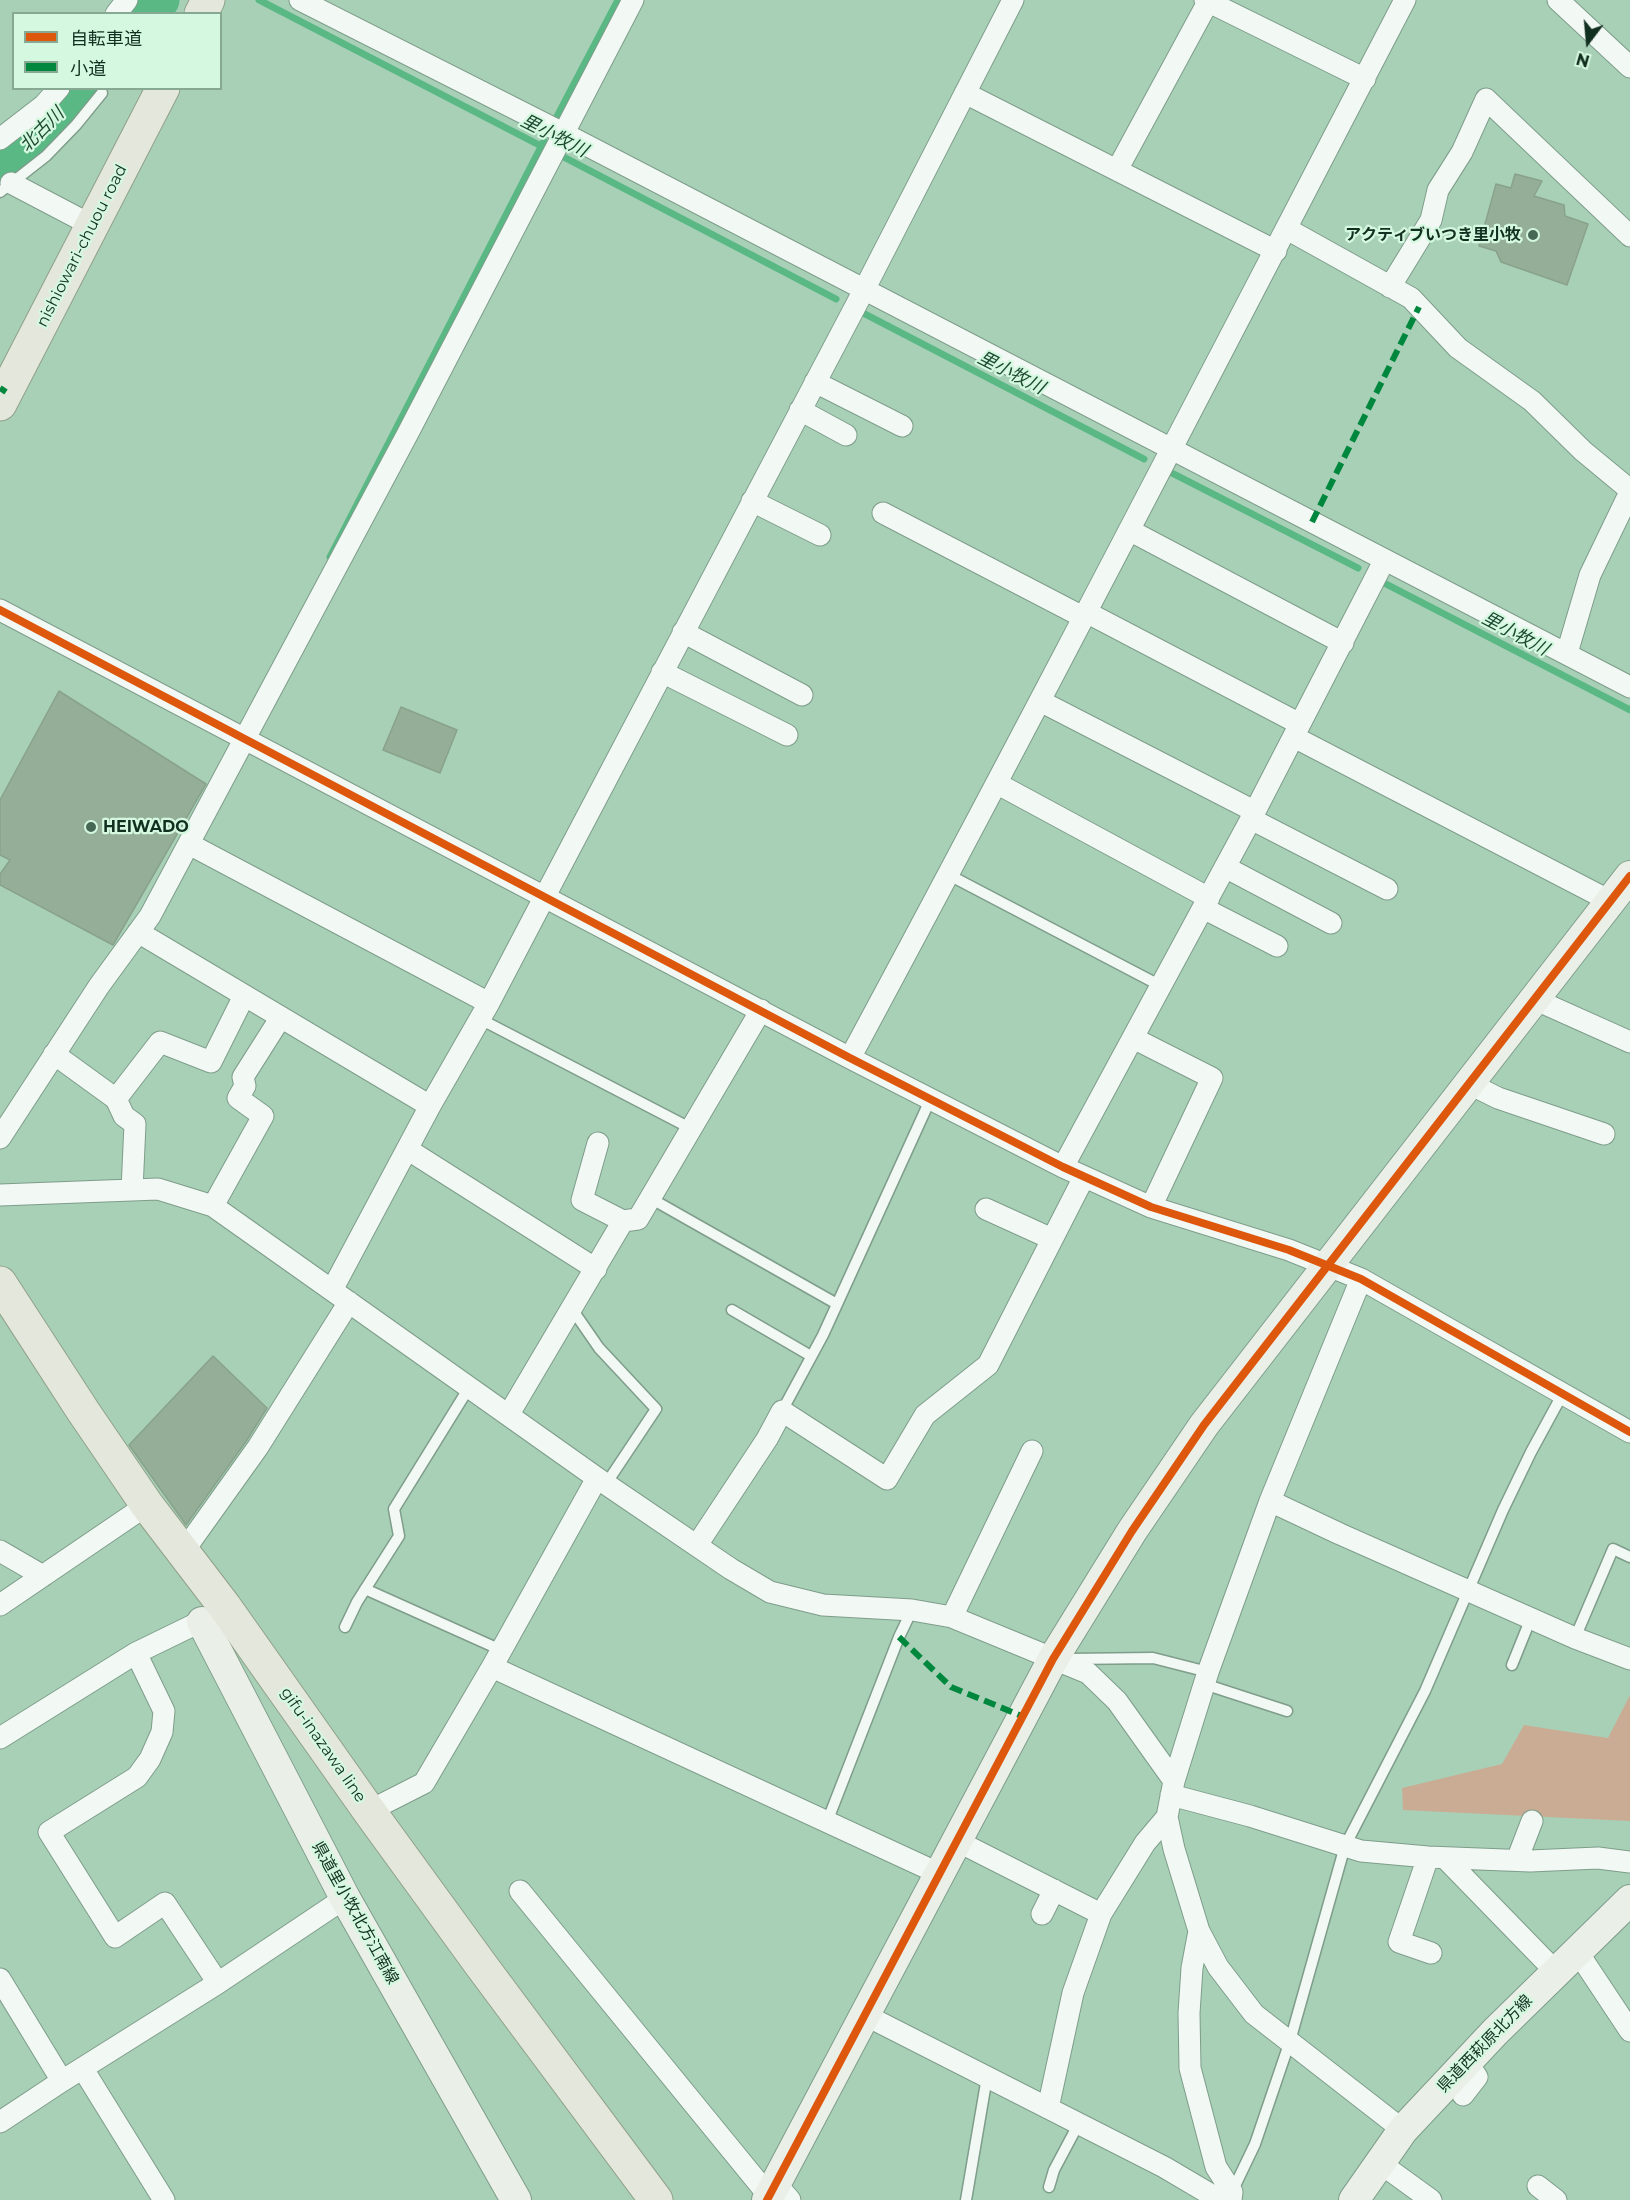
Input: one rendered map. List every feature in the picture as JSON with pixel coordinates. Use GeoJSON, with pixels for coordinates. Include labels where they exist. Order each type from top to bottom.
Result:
{"type":"FeatureCollection","features":[{"type":"Feature","properties":{"kind":"main road","name":"nishiowari-chuou road"},"geometry":{"type":"LineString","coordinates":[[0,404],[162,90]]}},
{"type":"Feature","properties":{"kind":"main road","name":"gifu-inazawa line"},"geometry":{"type":"LineString","coordinates":[[0,1283],[83,1411],[147,1505],[183,1552],[214,1615],[369,1811],[656,2200]]}},
{"type":"Feature","properties":{"kind":"street"},"geometry":{"type":"LineString","coordinates":[[300,0],[557,146],[864,290],[980,348],[1384,561],[1630,687]]}},
{"type":"Feature","properties":{"kind":"street"},"geometry":{"type":"LineString","coordinates":[[0,1138],[99,986],[150,916],[408,433],[633,0]]}},
{"type":"Feature","properties":{"kind":"street"},"geometry":{"type":"LineString","coordinates":[[183,1552],[258,1447],[341,1296],[407,1149],[545,896],[864,290],[1013,0]]}},
{"type":"Feature","properties":{"kind":"street"},"geometry":{"type":"LineString","coordinates":[[850,1058],[998,784],[1405,0]]}},
{"type":"Feature","properties":{"kind":"street"},"geometry":{"type":"LineString","coordinates":[[1558,0],[1630,67]]}},
{"type":"Feature","properties":{"kind":"street"},"geometry":{"type":"LineString","coordinates":[[1117,170],[1207,1],[1365,79]]}},
{"type":"Feature","properties":{"kind":"street"},"geometry":{"type":"LineString","coordinates":[[0,139],[44,105],[57,90]]}},
{"type":"Feature","properties":{"kind":"street"},"geometry":{"type":"LineString","coordinates":[[965,93],[1276,251]]}},
{"type":"Feature","properties":{"kind":"street"},"geometry":{"type":"LineString","coordinates":[[1390,287],[1431,220],[1438,190],[1462,152],[1486,99],[1630,236]]}},
{"type":"Feature","properties":{"kind":"street"},"geometry":{"type":"LineString","coordinates":[[5,188],[93,226]]}},
{"type":"Feature","properties":{"kind":"street"},"geometry":{"type":"LineString","coordinates":[[1287,229],[1411,298],[1458,348],[1532,401],[1583,451],[1630,491],[1590,575],[1567,653]]}},
{"type":"Feature","properties":{"kind":"street"},"geometry":{"type":"LineString","coordinates":[[815,382],[902,426]]}},
{"type":"Feature","properties":{"kind":"street"},"geometry":{"type":"LineString","coordinates":[[800,410],[846,435]]}},
{"type":"Feature","properties":{"kind":"street"},"geometry":{"type":"LineString","coordinates":[[752,501],[820,535]]}},
{"type":"Feature","properties":{"kind":"street"},"geometry":{"type":"LineString","coordinates":[[884,513],[1084,615],[1610,901]]}},
{"type":"Feature","properties":{"kind":"street"},"geometry":{"type":"LineString","coordinates":[[1129,530],[1343,643]]}},
{"type":"Feature","properties":{"kind":"street"},"geometry":{"type":"LineString","coordinates":[[1063,1167],[1253,815],[1384,561]]}},
{"type":"Feature","properties":{"kind":"street"},"geometry":{"type":"LineString","coordinates":[[0,610],[850,1058],[1063,1167],[1151,1207],[1289,1250],[1361,1279],[1630,1432]]}},
{"type":"Feature","properties":{"kind":"street"},"geometry":{"type":"LineString","coordinates":[[683,632],[802,695]]}},
{"type":"Feature","properties":{"kind":"street"},"geometry":{"type":"LineString","coordinates":[[662,672],[787,735]]}},
{"type":"Feature","properties":{"kind":"street"},"geometry":{"type":"LineString","coordinates":[[1040,701],[1387,889]]}},
{"type":"Feature","properties":{"kind":"street"},"geometry":{"type":"LineString","coordinates":[[998,784],[1277,946]]}},
{"type":"Feature","properties":{"kind":"street"},"geometry":{"type":"LineString","coordinates":[[189,844],[484,1011]]}},
{"type":"Feature","properties":{"kind":"street"},"geometry":{"type":"LineString","coordinates":[[1225,867],[1331,923]]}},
{"type":"Feature","properties":{"kind":"street"},"geometry":{"type":"LineString","coordinates":[[520,1891],[776,2195],[865,2015],[1053,1659],[1132,1531],[1204,1425],[1630,876]]}},
{"type":"Feature","properties":{"kind":"street"},"geometry":{"type":"LineString","coordinates":[[138,932],[430,1106]]}},
{"type":"Feature","properties":{"kind":"street"},"geometry":{"type":"LineString","coordinates":[[116,1099],[160,1042],[211,1062],[244,996]]}},
{"type":"Feature","properties":{"kind":"street"},"geometry":{"type":"LineString","coordinates":[[1534,999],[1630,1042]]}},
{"type":"Feature","properties":{"kind":"street"},"geometry":{"type":"LineString","coordinates":[[598,1143],[582,1200],[623,1221],[638,1219],[760,1010]]}},
{"type":"Feature","properties":{"kind":"street"},"geometry":{"type":"LineString","coordinates":[[213,1206],[263,1116],[238,1098],[245,1086],[243,1077],[280,1017]]}},
{"type":"Feature","properties":{"kind":"street"},"geometry":{"type":"LineString","coordinates":[[1133,1038],[1212,1078],[1151,1207]]}},
{"type":"Feature","properties":{"kind":"street"},"geometry":{"type":"LineString","coordinates":[[54,1054],[116,1099],[124,1116],[135,1124],[132,1190]]}},
{"type":"Feature","properties":{"kind":"street"},"geometry":{"type":"LineString","coordinates":[[1470,1084],[1498,1098],[1604,1134]]}},
{"type":"Feature","properties":{"kind":"street"},"geometry":{"type":"LineString","coordinates":[[407,1149],[596,1269]]}},
{"type":"Feature","properties":{"kind":"street"},"geometry":{"type":"LineString","coordinates":[[698,1545],[767,1439],[782,1411],[887,1479],[926,1415],[988,1365],[1084,1177]]}},
{"type":"Feature","properties":{"kind":"street"},"geometry":{"type":"LineString","coordinates":[[0,1195],[159,1189],[213,1206],[602,1481],[731,1569],[770,1592],[823,1605],[912,1610],[952,1617],[1088,1673],[1117,1701],[1172,1787],[1250,1816],[1361,1851],[1437,1857],[1517,1860],[1598,1858],[1630,1862]]}},
{"type":"Feature","properties":{"kind":"street"},"geometry":{"type":"LineString","coordinates":[[986,1209],[1052,1239]]}},
{"type":"Feature","properties":{"kind":"street"},"geometry":{"type":"LineString","coordinates":[[509,1414],[623,1221]]}},
{"type":"Feature","properties":{"kind":"street"},"geometry":{"type":"LineString","coordinates":[[1361,1279],[1270,1501],[1206,1678],[1172,1787],[1167,1817],[1174,1849],[1199,1931],[1218,1967],[1234,1990],[1254,2014],[1402,2130]]}},
{"type":"Feature","properties":{"kind":"street"},"geometry":{"type":"LineString","coordinates":[[952,1617],[1032,1451]]}},
{"type":"Feature","properties":{"kind":"street"},"geometry":{"type":"LineString","coordinates":[[369,1811],[424,1783],[602,1481]]}},
{"type":"Feature","properties":{"kind":"street"},"geometry":{"type":"LineString","coordinates":[[1270,1501],[1575,1638],[1630,1659]]}},
{"type":"Feature","properties":{"kind":"street"},"geometry":{"type":"LineString","coordinates":[[0,1605],[147,1505]]}},
{"type":"Feature","properties":{"kind":"street"},"geometry":{"type":"LineString","coordinates":[[0,1551],[43,1576]]}},
{"type":"Feature","properties":{"kind":"street"},"geometry":{"type":"LineString","coordinates":[[0,1738],[136,1653],[214,1615]]}},
{"type":"Feature","properties":{"kind":"street","name":"県道里小牧北方江南線"},"geometry":{"type":"LineString","coordinates":[[214,1615],[345,1898],[516,2200]]}},
{"type":"Feature","properties":{"kind":"street"},"geometry":{"type":"LineString","coordinates":[[136,1653],[164,1711],[162,1732],[150,1759],[137,1777],[49,1832],[115,1938],[165,1903],[218,1983]]}},
{"type":"Feature","properties":{"kind":"street"},"geometry":{"type":"LineString","coordinates":[[496,1659],[827,1822],[940,1874]]}},
{"type":"Feature","properties":{"kind":"street"},"geometry":{"type":"LineString","coordinates":[[1048,2108],[1073,1994],[1101,1914],[1145,1843],[1167,1817]]}},
{"type":"Feature","properties":{"kind":"street"},"geometry":{"type":"LineString","coordinates":[[1517,1860],[1532,1821]]}},
{"type":"Feature","properties":{"kind":"street"},"geometry":{"type":"LineString","coordinates":[[957,1841],[1101,1914]]}},
{"type":"Feature","properties":{"kind":"street"},"geometry":{"type":"LineString","coordinates":[[1431,1953],[1399,1942],[1437,1857]]}},
{"type":"Feature","properties":{"kind":"street"},"geometry":{"type":"LineString","coordinates":[[1437,1857],[1556,1972]]}},
{"type":"Feature","properties":{"kind":"street"},"geometry":{"type":"LineString","coordinates":[[1042,1914],[1054,1890]]}},
{"type":"Feature","properties":{"kind":"street"},"geometry":{"type":"LineString","coordinates":[[0,2122],[218,1983],[345,1898]]}},
{"type":"Feature","properties":{"kind":"street","name":"県道西萩原北方線"},"geometry":{"type":"LineString","coordinates":[[1354,2200],[1402,2130],[1556,1972],[1630,1900]]}},
{"type":"Feature","properties":{"kind":"street"},"geometry":{"type":"LineString","coordinates":[[1199,1931],[1192,1968],[1189,2013],[1190,2068],[1216,2167],[1227,2197]]}},
{"type":"Feature","properties":{"kind":"street"},"geometry":{"type":"LineString","coordinates":[[1577,1951],[1630,2031]]}},
{"type":"Feature","properties":{"kind":"street"},"geometry":{"type":"LineString","coordinates":[[0,1979],[62,2081]]}},
{"type":"Feature","properties":{"kind":"street"},"geometry":{"type":"LineString","coordinates":[[865,2015],[1227,2197]]}},
{"type":"Feature","properties":{"kind":"street"},"geometry":{"type":"LineString","coordinates":[[1463,2095],[1477,2077],[1467,2062]]}},
{"type":"Feature","properties":{"kind":"street"},"geometry":{"type":"LineString","coordinates":[[82,2069],[164,2200]]}},
{"type":"Feature","properties":{"kind":"street"},"geometry":{"type":"LineString","coordinates":[[1380,2163],[1431,2200]]}},
{"type":"Feature","properties":{"kind":"street"},"geometry":{"type":"LineString","coordinates":[[1538,2186],[1556,2200]]}},
{"type":"Feature","properties":{"kind":"lane"},"geometry":{"type":"LineString","coordinates":[[5,188],[46,156],[76,125],[102,93]]}},
{"type":"Feature","properties":{"kind":"lane"},"geometry":{"type":"LineString","coordinates":[[949,875],[1161,986]]}},
{"type":"Feature","properties":{"kind":"lane"},"geometry":{"type":"LineString","coordinates":[[484,1011],[692,1129]]}},
{"type":"Feature","properties":{"kind":"lane"},"geometry":{"type":"LineString","coordinates":[[782,1411],[837,1304],[931,1098]]}},
{"type":"Feature","properties":{"kind":"lane"},"geometry":{"type":"LineString","coordinates":[[650,1198],[837,1304]]}},
{"type":"Feature","properties":{"kind":"lane"},"geometry":{"type":"LineString","coordinates":[[572,1309],[599,1348],[656,1409],[602,1481]]}},
{"type":"Feature","properties":{"kind":"lane"},"geometry":{"type":"LineString","coordinates":[[732,1310],[811,1356]]}},
{"type":"Feature","properties":{"kind":"lane"},"geometry":{"type":"LineString","coordinates":[[345,1627],[365,1589],[399,1536],[394,1509],[470,1386]]}},
{"type":"Feature","properties":{"kind":"lane"},"geometry":{"type":"LineString","coordinates":[[1227,2197],[1255,2144],[1290,2041],[1345,1846],[1425,1691],[1503,1510],[1562,1395]]}},
{"type":"Feature","properties":{"kind":"lane"},"geometry":{"type":"LineString","coordinates":[[1575,1638],[1613,1548],[1630,1557]]}},
{"type":"Feature","properties":{"kind":"lane"},"geometry":{"type":"LineString","coordinates":[[365,1589],[496,1659]]}},
{"type":"Feature","properties":{"kind":"lane"},"geometry":{"type":"LineString","coordinates":[[827,1822],[899,1637],[912,1610]]}},
{"type":"Feature","properties":{"kind":"lane"},"geometry":{"type":"LineString","coordinates":[[1512,1665],[1531,1618]]}},
{"type":"Feature","properties":{"kind":"lane"},"geometry":{"type":"LineString","coordinates":[[1053,1659],[1153,1658],[1287,1711]]}},
{"type":"Feature","properties":{"kind":"lane"},"geometry":{"type":"LineString","coordinates":[[966,2200],[987,2077]]}},
{"type":"Feature","properties":{"kind":"lane"},"geometry":{"type":"LineString","coordinates":[[1049,2187],[1054,2170],[1079,2123]]}},
{"type":"Feature","properties":{"kind":"shaded area"},"geometry":{"type":"Polygon","coordinates":[[[1630,1695],[1630,1821],[1403,1810],[1402,1788],[1502,1764],[1524,1725],[1608,1738],[1630,1695]]]}},
{"type":"Feature","properties":{"kind":"building","name":"アクティブいつき里小牧"},"geometry":{"type":"Polygon","coordinates":[[[1515,174],[1542,181],[1534,196],[1564,205],[1565,216],[1588,224],[1567,285],[1501,262],[1496,251],[1479,246],[1496,184],[1511,188],[1515,174]]]}},
{"type":"Feature","properties":{"kind":"building","name":"HEIWADO"},"geometry":{"type":"Polygon","coordinates":[[[59,691],[206,784],[113,945],[0,885],[0,874],[10,860],[0,855],[0,800],[59,691]]]}},
{"type":"Feature","properties":{"kind":"building"},"geometry":{"type":"Polygon","coordinates":[[[401,707],[457,730],[440,773],[383,750],[401,707]]]}},
{"type":"Feature","properties":{"kind":"building"},"geometry":{"type":"Polygon","coordinates":[[[213,1356],[267,1408],[186,1525],[129,1445],[213,1356]]]}},
{"type":"Feature","properties":{"kind":"waterway","name":"北古川"},"geometry":{"type":"LineString","coordinates":[[151,12],[160,0]]}},
{"type":"Feature","properties":{"kind":"waterway","name":"里小牧川"},"geometry":{"type":"LineString","coordinates":[[259,0],[543,147]]}},
{"type":"Feature","properties":{"kind":"waterway"},"geometry":{"type":"LineString","coordinates":[[553,124],[618,0]]}},
{"type":"Feature","properties":{"kind":"waterway","name":"北古川"},"geometry":{"type":"LineString","coordinates":[[0,172],[14,162],[82,90]]}},
{"type":"Feature","properties":{"kind":"waterway"},"geometry":{"type":"LineString","coordinates":[[330,557],[544,141]]}},
{"type":"Feature","properties":{"kind":"waterway","name":"里小牧川"},"geometry":{"type":"LineString","coordinates":[[556,153],[836,299]]}},
{"type":"Feature","properties":{"kind":"waterway","name":"里小牧川"},"geometry":{"type":"LineString","coordinates":[[865,314],[1144,459]]}},
{"type":"Feature","properties":{"kind":"waterway","name":"里小牧川"},"geometry":{"type":"LineString","coordinates":[[1168,471],[1358,568]]}},
{"type":"Feature","properties":{"kind":"waterway","name":"里小牧川"},"geometry":{"type":"LineString","coordinates":[[1386,584],[1630,710]]}},
{"type":"Feature","properties":{"kind":"marked path"},"geometry":{"type":"LineString","coordinates":[[1312,522],[1419,307]]}},
{"type":"Feature","properties":{"kind":"marked path"},"geometry":{"type":"LineString","coordinates":[[0,388],[6,392]]}},
{"type":"Feature","properties":{"kind":"marked path"},"geometry":{"type":"LineString","coordinates":[[899,1637],[951,1687],[1022,1716]]}},
{"type":"Feature","properties":{"kind":"cycle path"},"geometry":{"type":"LineString","coordinates":[[0,610],[850,1058],[1063,1167],[1151,1207],[1289,1250],[1361,1279],[1630,1432]]}},
{"type":"Feature","properties":{"kind":"cycle path"},"geometry":{"type":"LineString","coordinates":[[767,2200],[1053,1659],[1132,1531],[1204,1425],[1630,876]]}},
{"type":"Feature","properties":{"kind":"place","name":"アクティブいつき里小牧"},"geometry":{"type":"Point","coordinates":[1533,235]}},
{"type":"Feature","properties":{"kind":"place","name":"HEIWADO"},"geometry":{"type":"Point","coordinates":[91,827]}}]}
